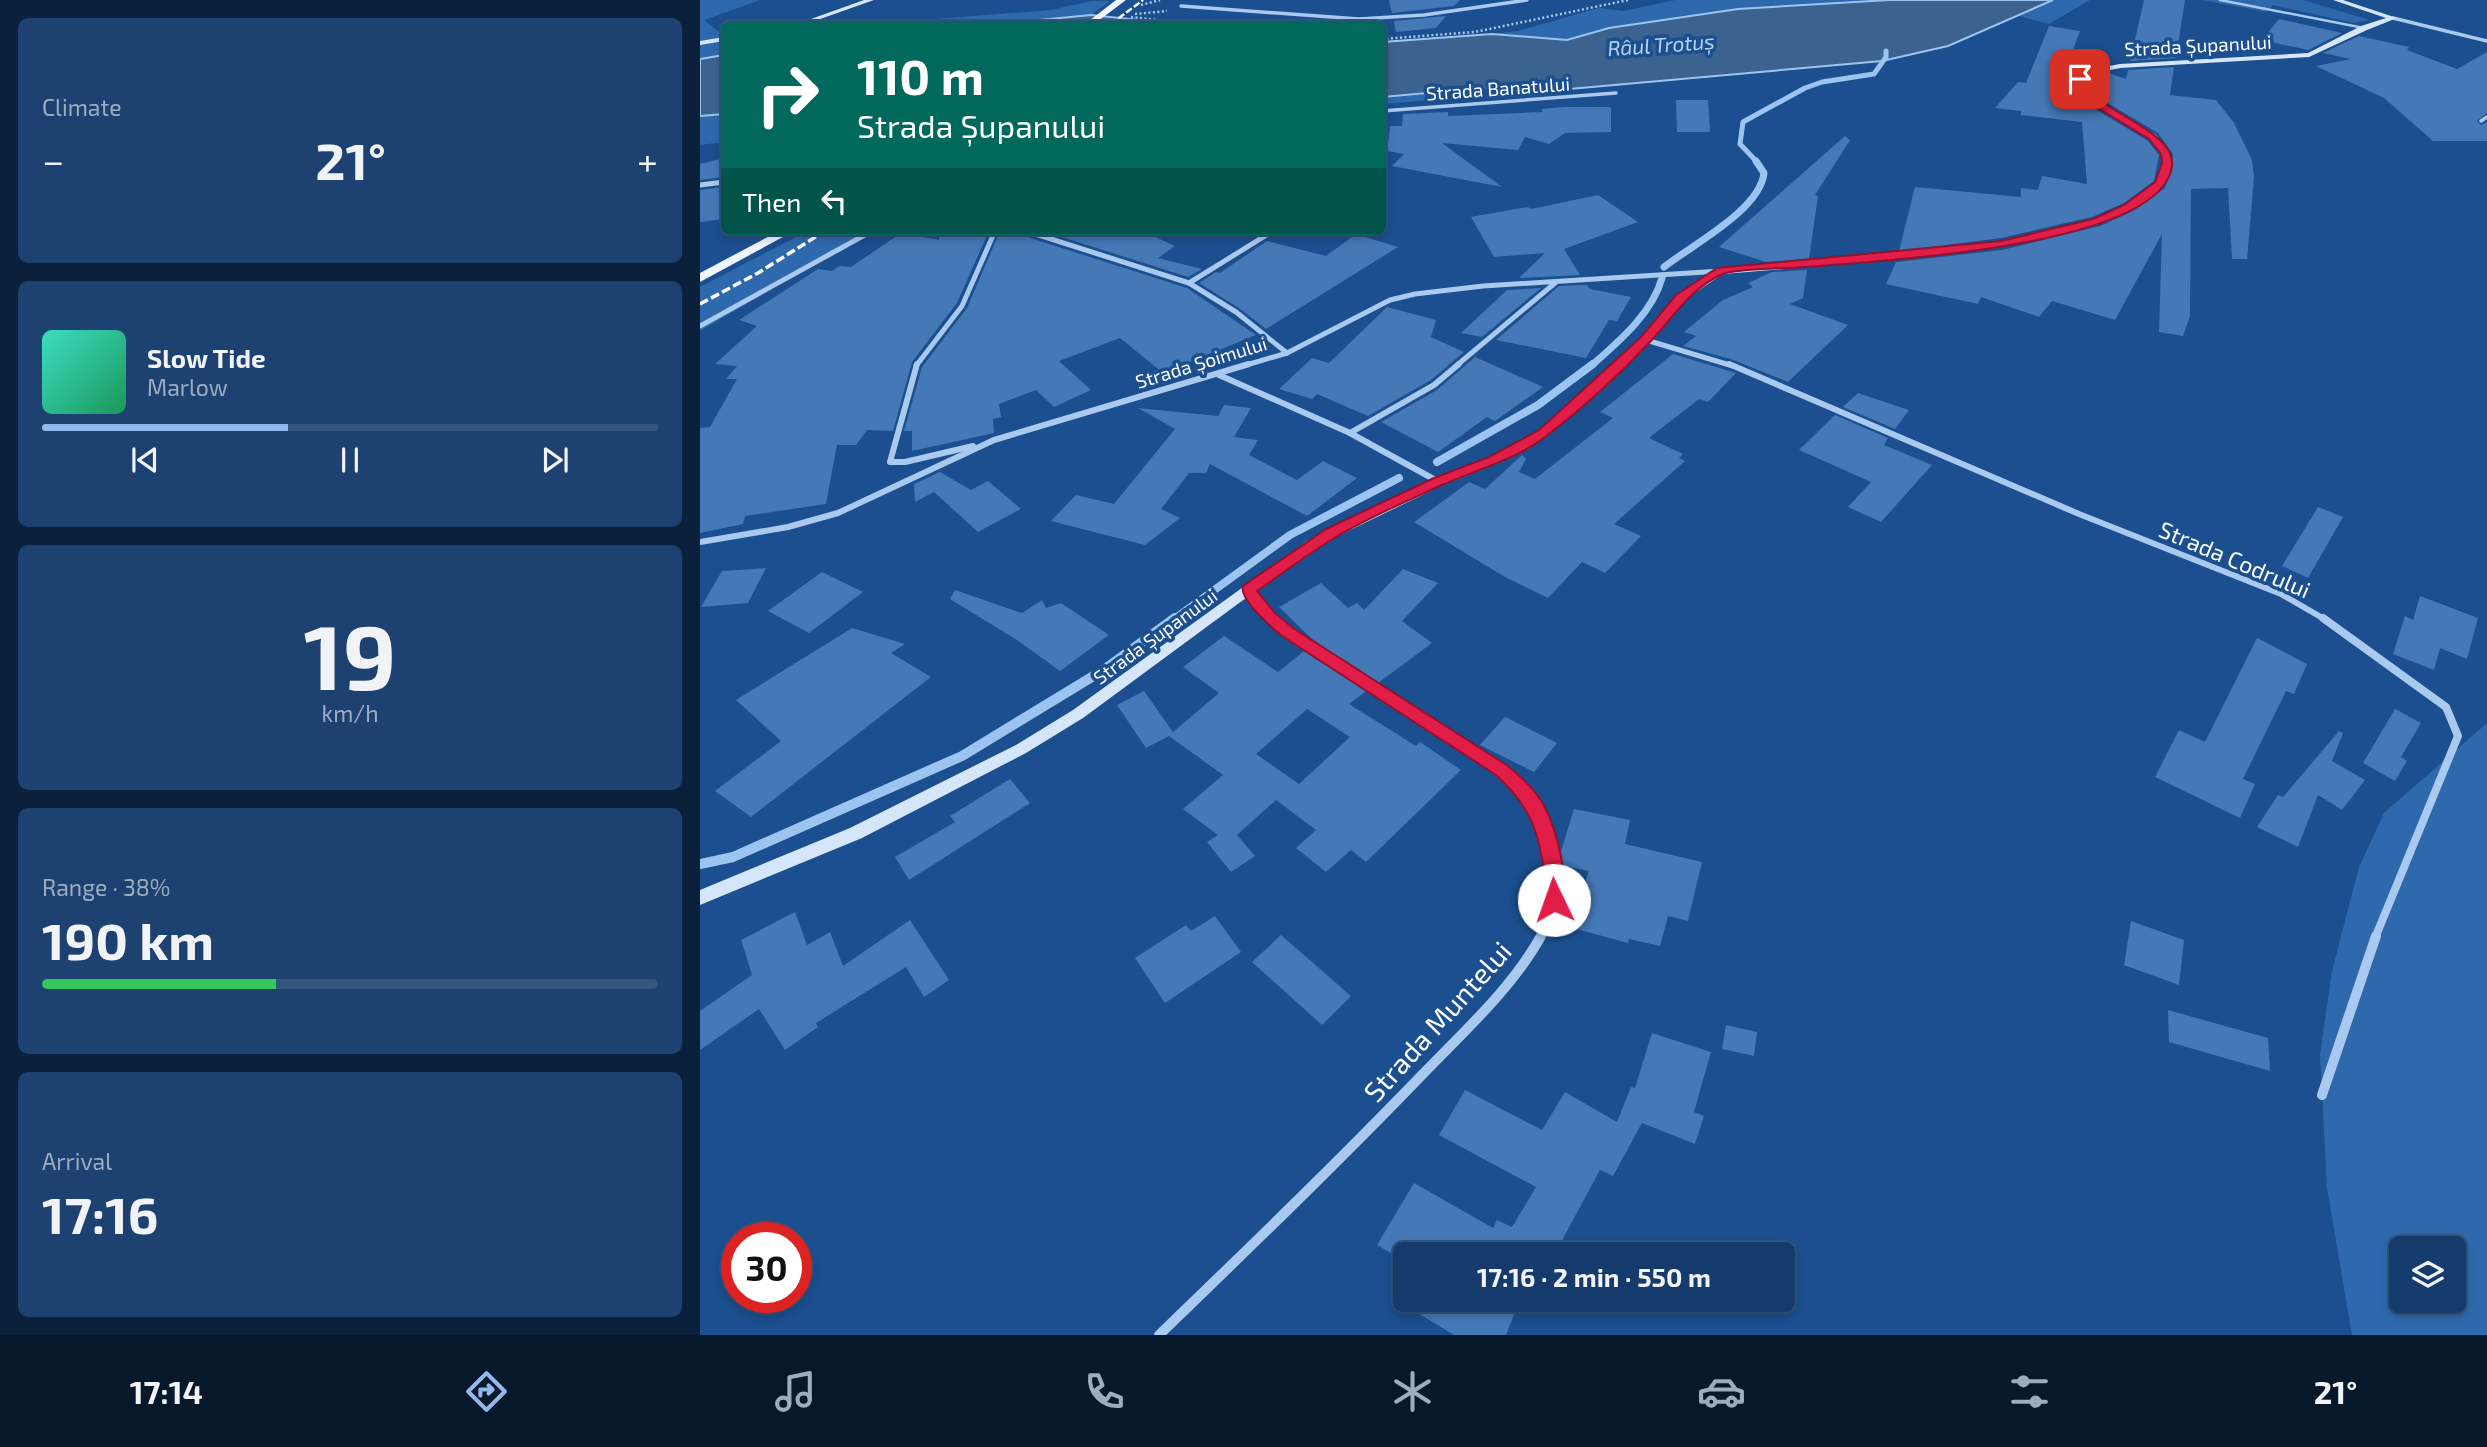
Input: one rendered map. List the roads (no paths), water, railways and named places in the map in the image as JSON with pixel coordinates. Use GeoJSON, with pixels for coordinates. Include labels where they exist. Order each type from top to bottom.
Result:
{"type":"FeatureCollection","features":[{"type":"Feature","properties":{"kind":"main road"},"geometry":{"type":"LineString","coordinates":[[1093,21],[1122,0]]}},
{"type":"Feature","properties":{"kind":"main road"},"geometry":{"type":"LineString","coordinates":[[700,278],[781,235]]}},
{"type":"Feature","properties":{"kind":"street"},"geometry":{"type":"LineString","coordinates":[[810,21],[871,0]]}},
{"type":"Feature","properties":{"kind":"street"},"geometry":{"type":"LineString","coordinates":[[1188,0],[1181,6],[1359,19],[1424,15],[1527,0]]}},
{"type":"Feature","properties":{"kind":"street"},"geometry":{"type":"LineString","coordinates":[[2336,0],[2393,18],[2487,41]]}},
{"type":"Feature","properties":{"kind":"street","name":"Strada Șupanului"},"geometry":{"type":"LineString","coordinates":[[700,898],[856,833],[1021,748],[1078,714],[1321,538],[1439,482],[1494,460],[1543,433],[1646,340],[1681,298],[1721,271],[1958,250],[2057,233],[2096,221],[2128,207],[2160,184],[2167,163],[2161,144],[2084,93],[2080,79],[2084,74],[2120,66],[2302,56],[2393,18]]}},
{"type":"Feature","properties":{"kind":"street"},"geometry":{"type":"LineString","coordinates":[[700,43],[721,40]]}},
{"type":"Feature","properties":{"kind":"street","name":"Strada Banatului"},"geometry":{"type":"LineString","coordinates":[[1386,111],[1616,93]]}},
{"type":"Feature","properties":{"kind":"street"},"geometry":{"type":"LineString","coordinates":[[2481,121],[2487,117]]}},
{"type":"Feature","properties":{"kind":"street"},"geometry":{"type":"LineString","coordinates":[[700,185],[721,182]]}},
{"type":"Feature","properties":{"kind":"street"},"geometry":{"type":"LineString","coordinates":[[700,326],[865,235]]}},
{"type":"Feature","properties":{"kind":"street"},"geometry":{"type":"LineString","coordinates":[[993,235],[962,306],[916,366],[888,458],[890,461],[905,462],[994,440]]}},
{"type":"Feature","properties":{"kind":"street"},"geometry":{"type":"LineString","coordinates":[[1039,235],[1189,283],[1236,312],[1286,353]]}},
{"type":"Feature","properties":{"kind":"street"},"geometry":{"type":"LineString","coordinates":[[1189,283],[1267,235]]}},
{"type":"Feature","properties":{"kind":"street","name":"Strada Șoimului"},"geometry":{"type":"LineString","coordinates":[[700,542],[788,527],[838,513],[994,440],[1286,353],[1390,300],[1443,290],[1721,271]]}},
{"type":"Feature","properties":{"kind":"street"},"geometry":{"type":"LineString","coordinates":[[1350,433],[1434,385],[1556,282]]}},
{"type":"Feature","properties":{"kind":"street","name":"Strada Codrului"},"geometry":{"type":"LineString","coordinates":[[1646,340],[1725,363],[2079,514],[2281,594],[2340,628],[2446,707],[2458,736],[2367,958],[2322,1095]]}},
{"type":"Feature","properties":{"kind":"street"},"geometry":{"type":"LineString","coordinates":[[1219,374],[1350,433],[1439,482]]}},
{"type":"Feature","properties":{"kind":"street","name":"Strada Muntelui"},"geometry":{"type":"LineString","coordinates":[[1159,1335],[1328,1172],[1497,996],[1529,955],[1546,927],[1554,900],[1555,882],[1548,841],[1537,809],[1524,790],[1502,771],[1287,632],[1270,617],[1248,589]]}},
{"type":"Feature","properties":{"kind":"lane"},"geometry":{"type":"LineString","coordinates":[[2220,0],[2364,28]]}},
{"type":"Feature","properties":{"kind":"water","name":"Râul Trotuș"},"geometry":{"type":"Polygon","coordinates":[[[1889,0],[2053,0],[1948,46],[1882,61],[1547,91],[1516,85],[1386,97],[1386,42],[1492,34],[1567,40],[1609,28],[1738,9],[1889,0]]]}},
{"type":"Feature","properties":{"kind":"water"},"geometry":{"type":"Polygon","coordinates":[[[1091,15],[1148,21],[1030,21],[1091,15]]]}},
{"type":"Feature","properties":{"kind":"water"},"geometry":{"type":"Polygon","coordinates":[[[721,56],[721,114],[700,116],[700,59],[721,56]]]}},
{"type":"Feature","properties":{"kind":"waterway"},"geometry":{"type":"LineString","coordinates":[[1758,163],[1740,144],[1743,122],[1805,88],[1822,82],[1874,74],[1886,57],[1886,51]]}},
{"type":"Feature","properties":{"kind":"waterway"},"geometry":{"type":"LineString","coordinates":[[1664,267],[1723,226],[1751,200],[1760,187],[1764,173],[1756,161]]}},
{"type":"Feature","properties":{"kind":"waterway"},"geometry":{"type":"LineString","coordinates":[[1591,366],[1623,337],[1642,315],[1662,278]]}},
{"type":"Feature","properties":{"kind":"waterway"},"geometry":{"type":"LineString","coordinates":[[1437,462],[1538,405],[1593,364]]}},
{"type":"Feature","properties":{"kind":"waterway"},"geometry":{"type":"LineString","coordinates":[[1173,620],[1290,535],[1399,478]]}},
{"type":"Feature","properties":{"kind":"waterway"},"geometry":{"type":"LineString","coordinates":[[700,864],[733,857],[962,756],[1105,669],[1175,618]]}},
{"type":"Feature","properties":{"kind":"railway"},"geometry":{"type":"LineString","coordinates":[[1115,21],[1143,0]]}},
{"type":"Feature","properties":{"kind":"railway"},"geometry":{"type":"LineString","coordinates":[[700,304],[758,273],[819,235]]}}]}
